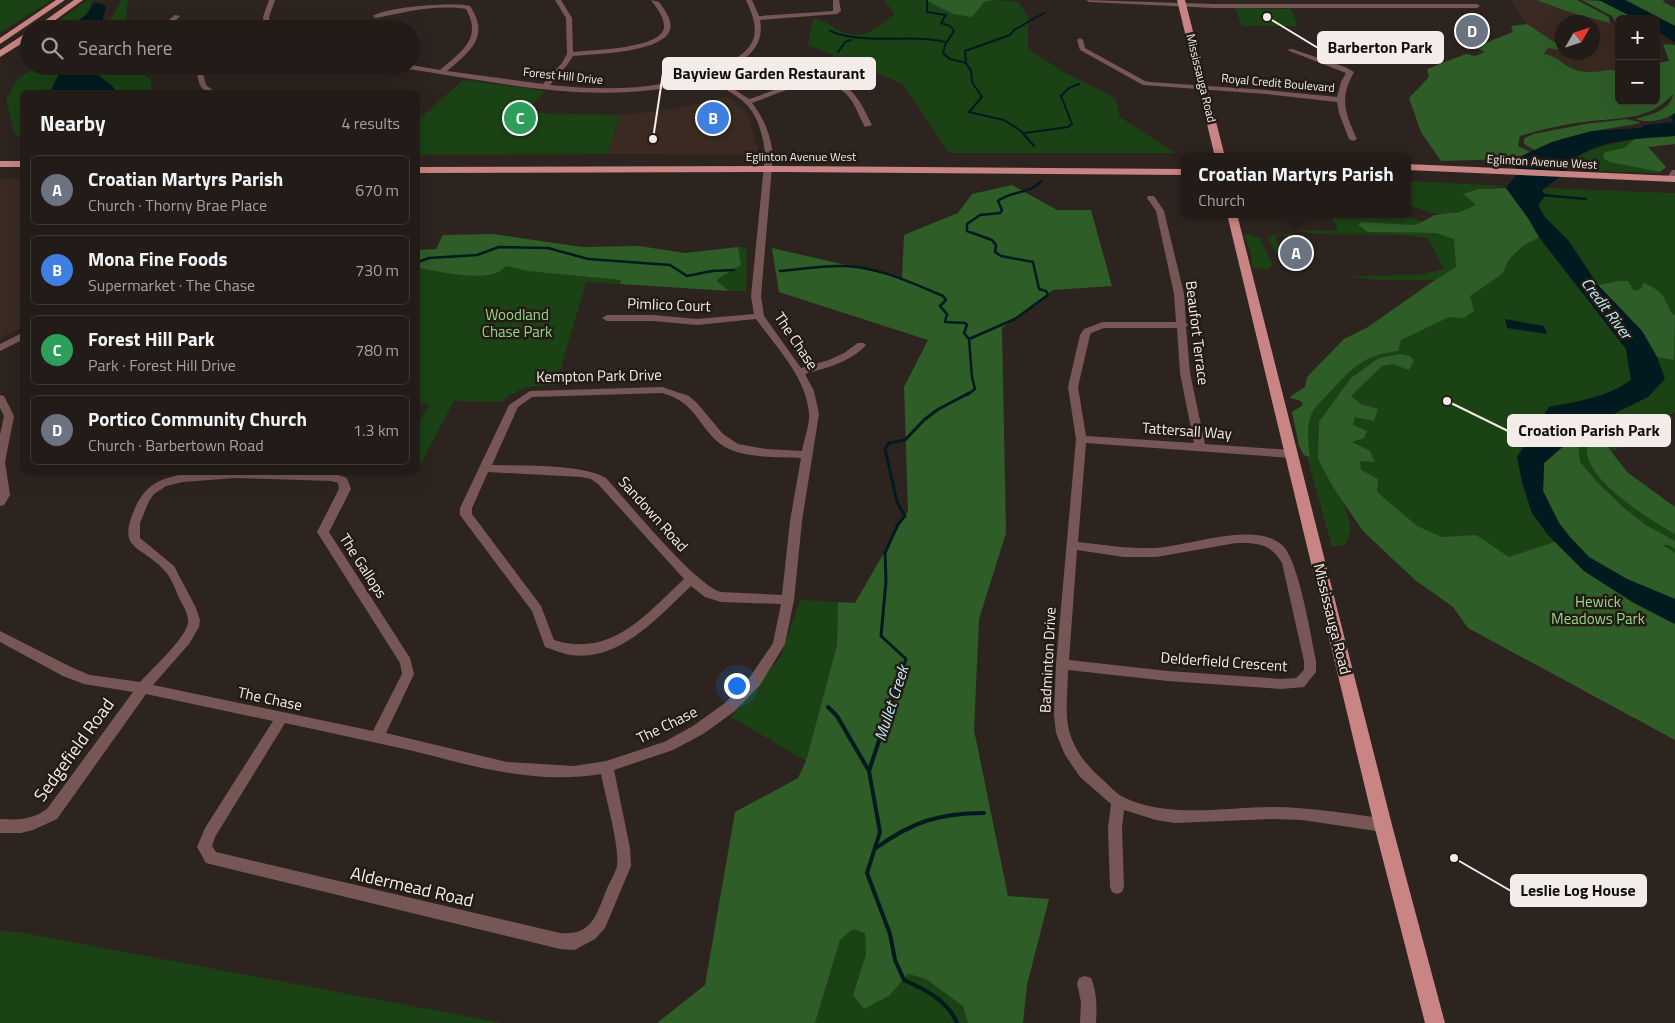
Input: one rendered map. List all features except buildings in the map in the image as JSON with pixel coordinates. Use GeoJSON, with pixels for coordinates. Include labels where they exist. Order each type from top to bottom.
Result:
{"type":"FeatureCollection","features":[{"type":"Feature","properties":{"kind":"main road"},"geometry":{"type":"LineString","coordinates":[[32,20],[61,0]]}},
{"type":"Feature","properties":{"kind":"main road"},"geometry":{"type":"LineString","coordinates":[[50,20],[79,0]]}},
{"type":"Feature","properties":{"kind":"main road","name":"Mississauga Road"},"geometry":{"type":"LineString","coordinates":[[1182,3],[1219,153]]}},
{"type":"Feature","properties":{"kind":"main road"},"geometry":{"type":"LineString","coordinates":[[0,42],[20,28]]}},
{"type":"Feature","properties":{"kind":"main road"},"geometry":{"type":"LineString","coordinates":[[0,54],[20,41]]}},
{"type":"Feature","properties":{"kind":"main road","name":"Eglinton Avenue West"},"geometry":{"type":"LineString","coordinates":[[420,162],[768,165],[1181,172]]}},
{"type":"Feature","properties":{"kind":"main road"},"geometry":{"type":"LineString","coordinates":[[0,164],[20,164]]}},
{"type":"Feature","properties":{"kind":"main road","name":"Eglinton Avenue West"},"geometry":{"type":"LineString","coordinates":[[420,170],[768,165],[1181,164]]}},
{"type":"Feature","properties":{"kind":"main road","name":"Eglinton Avenue West"},"geometry":{"type":"LineString","coordinates":[[1411,167],[1472,175]]}},
{"type":"Feature","properties":{"kind":"main road"},"geometry":{"type":"LineString","coordinates":[[0,172],[20,172]]}},
{"type":"Feature","properties":{"kind":"main road","name":"Eglinton Avenue West"},"geometry":{"type":"LineString","coordinates":[[1411,176],[1472,175],[1621,182],[1674,180]]}},
{"type":"Feature","properties":{"kind":"main road","name":"Mississauga Road"},"geometry":{"type":"LineString","coordinates":[[1233,218],[1383,825],[1435,1023]]}},
{"type":"Feature","properties":{"kind":"street"},"geometry":{"type":"LineString","coordinates":[[267,20],[266,16],[272,0]]}},
{"type":"Feature","properties":{"kind":"street"},"geometry":{"type":"LineString","coordinates":[[544,86],[565,64],[570,54],[569,18],[558,0]]}},
{"type":"Feature","properties":{"kind":"street"},"geometry":{"type":"LineString","coordinates":[[570,54],[638,46],[660,39],[667,27],[661,10],[654,0]]}},
{"type":"Feature","properties":{"kind":"street"},"geometry":{"type":"LineString","coordinates":[[749,0],[758,18],[835,13],[838,11],[836,0]]}},
{"type":"Feature","properties":{"kind":"street"},"geometry":{"type":"LineString","coordinates":[[1089,0],[1250,7],[1313,3],[1477,6]]}},
{"type":"Feature","properties":{"kind":"street"},"geometry":{"type":"LineString","coordinates":[[1246,0],[1250,7]]}},
{"type":"Feature","properties":{"kind":"street"},"geometry":{"type":"LineString","coordinates":[[376,16],[398,11],[457,6],[468,7],[477,25],[473,42],[441,72]]}},
{"type":"Feature","properties":{"kind":"street"},"geometry":{"type":"LineString","coordinates":[[173,20],[176,16]]}},
{"type":"Feature","properties":{"kind":"street","name":"Forest Hill Drive"},"geometry":{"type":"LineString","coordinates":[[420,69],[591,92],[633,91],[678,84],[708,76],[736,61],[751,48],[758,37],[758,18]]}},
{"type":"Feature","properties":{"kind":"street","name":"Royal Credit Boulevard"},"geometry":{"type":"LineString","coordinates":[[1080,40],[1082,49],[1143,82],[1340,100],[1342,114],[1353,139]]}},
{"type":"Feature","properties":{"kind":"street"},"geometry":{"type":"LineString","coordinates":[[1290,50],[1349,70],[1350,72],[1340,92],[1340,100]]}},
{"type":"Feature","properties":{"kind":"street"},"geometry":{"type":"LineString","coordinates":[[201,75],[203,86],[209,90]]}},
{"type":"Feature","properties":{"kind":"street","name":"The Chase"},"geometry":{"type":"LineString","coordinates":[[0,636],[68,672],[89,680],[143,688],[377,737],[507,768],[574,772],[606,767],[668,746],[698,730],[730,707],[755,681],[779,644],[788,600],[796,521],[814,414],[809,391],[799,372],[759,316],[756,284],[768,165],[768,144],[758,116],[748,102],[708,76]]}},
{"type":"Feature","properties":{"kind":"street"},"geometry":{"type":"LineString","coordinates":[[748,102],[812,82],[828,81],[848,92],[868,125]]}},
{"type":"Feature","properties":{"kind":"street","name":"Beaufort Terrace"},"geometry":{"type":"LineString","coordinates":[[1152,198],[1160,211],[1179,294],[1185,373],[1200,446]]}},
{"type":"Feature","properties":{"kind":"street","name":"Pimlico Court"},"geometry":{"type":"LineString","coordinates":[[607,318],[653,318],[697,322],[759,316]]}},
{"type":"Feature","properties":{"kind":"street","name":"Badminton Drive"},"geometry":{"type":"LineString","coordinates":[[1182,325],[1103,325],[1087,331],[1073,387],[1080,439],[1062,664],[1061,715],[1063,733],[1070,751],[1085,773],[1118,802],[1156,814],[1175,817],[1272,813],[1302,814],[1383,825]]}},
{"type":"Feature","properties":{"kind":"street"},"geometry":{"type":"LineString","coordinates":[[0,348],[20,337]]}},
{"type":"Feature","properties":{"kind":"street"},"geometry":{"type":"LineString","coordinates":[[799,372],[830,365],[850,355],[861,345]]}},
{"type":"Feature","properties":{"kind":"street","name":"Kempton Park Drive"},"geometry":{"type":"LineString","coordinates":[[691,579],[630,634],[614,644],[590,651],[566,649],[549,643],[537,609],[466,515],[466,508],[514,405],[530,394],[662,390],[682,395],[690,400],[722,439],[736,448],[808,455]]}},
{"type":"Feature","properties":{"kind":"street"},"geometry":{"type":"LineString","coordinates":[[0,398],[9,416],[0,462],[4,490],[4,495],[0,502]]}},
{"type":"Feature","properties":{"kind":"street","name":"Tattersall Way"},"geometry":{"type":"LineString","coordinates":[[1080,439],[1200,446],[1291,454]]}},
{"type":"Feature","properties":{"kind":"street","name":"Sandown Road"},"geometry":{"type":"LineString","coordinates":[[486,468],[580,473],[594,476],[602,481],[691,579],[709,594],[721,597],[788,600]]}},
{"type":"Feature","properties":{"kind":"street","name":"The Gallops"},"geometry":{"type":"LineString","coordinates":[[143,688],[186,639],[194,627],[194,616],[168,566],[143,550],[134,541],[132,533],[134,521],[150,491],[160,483],[205,475]]}},
{"type":"Feature","properties":{"kind":"street","name":"The Gallops"},"geometry":{"type":"LineString","coordinates":[[251,475],[332,477],[343,482],[344,489],[323,532],[406,662],[408,674],[377,737]]}},
{"type":"Feature","properties":{"kind":"street","name":"Delderfield Crescent"},"geometry":{"type":"LineString","coordinates":[[1062,664],[1168,676],[1281,684],[1299,682],[1310,672],[1310,661],[1288,563],[1285,554],[1270,543],[1263,540],[1226,540],[1172,551],[1140,553],[1072,545]]}},
{"type":"Feature","properties":{"kind":"street","name":"Sedgefield Road"},"geometry":{"type":"LineString","coordinates":[[0,826],[28,826],[41,823],[52,814],[143,688]]}},
{"type":"Feature","properties":{"kind":"street","name":"Aldermead Road"},"geometry":{"type":"LineString","coordinates":[[281,718],[210,833],[204,847],[211,858],[560,941],[575,942],[590,934],[600,923],[624,866],[623,848],[606,767]]}},
{"type":"Feature","properties":{"kind":"street"},"geometry":{"type":"LineString","coordinates":[[1117,887],[1116,828],[1118,802]]}},
{"type":"Feature","properties":{"kind":"street"},"geometry":{"type":"LineString","coordinates":[[1085,984],[1089,1002],[1088,1023]]}},
{"type":"Feature","properties":{"kind":"shaded area"},"geometry":{"type":"Polygon","coordinates":[[[1510,0],[1534,0],[1585,15],[1555,15],[1555,42],[1527,24],[1510,0]]]}},
{"type":"Feature","properties":{"kind":"shaded area"},"geometry":{"type":"Polygon","coordinates":[[[1600,19],[1615,24],[1615,70],[1588,73],[1573,69],[1560,60],[1600,60],[1600,19]]]}},
{"type":"Feature","properties":{"kind":"shaded area"},"geometry":{"type":"Polygon","coordinates":[[[1548,48],[1555,49],[1555,57],[1544,54],[1548,48]]]}},
{"type":"Feature","properties":{"kind":"shaded area"},"geometry":{"type":"Polygon","coordinates":[[[728,97],[745,111],[749,119],[757,147],[757,152],[753,155],[608,154],[620,115],[670,110],[728,97]]]}},
{"type":"Feature","properties":{"kind":"shaded area"},"geometry":{"type":"Polygon","coordinates":[[[0,179],[20,179],[20,329],[0,338],[0,179]]]}},
{"type":"Feature","properties":{"kind":"green space"},"geometry":{"type":"Polygon","coordinates":[[[0,0],[52,0],[20,20],[0,33],[0,0]]]}},
{"type":"Feature","properties":{"kind":"green space"},"geometry":{"type":"Polygon","coordinates":[[[88,0],[95,0],[89,2],[91,5],[87,14],[79,20],[60,20],[88,0]]]}},
{"type":"Feature","properties":{"kind":"green space"},"geometry":{"type":"Polygon","coordinates":[[[121,0],[128,0],[125,20],[111,20],[121,0]]]}},
{"type":"Feature","properties":{"kind":"green space"},"geometry":{"type":"Polygon","coordinates":[[[884,0],[925,0],[953,14],[979,9],[984,2],[993,0],[1018,2],[1028,17],[1028,49],[1067,74],[1115,98],[1120,117],[1175,153],[949,153],[903,84],[808,45],[813,19],[847,34],[862,34],[875,29],[895,14],[884,0]]]}},
{"type":"Feature","properties":{"kind":"green space"},"geometry":{"type":"Polygon","coordinates":[[[925,0],[993,0],[984,2],[972,17],[953,14],[925,0]]]}},
{"type":"Feature","properties":{"kind":"green space"},"geometry":{"type":"Polygon","coordinates":[[[1536,0],[1577,0],[1609,17],[1610,23],[1600,20],[1600,15],[1572,13],[1536,0]]]}},
{"type":"Feature","properties":{"kind":"green space"},"geometry":{"type":"Polygon","coordinates":[[[1582,0],[1602,1],[1628,15],[1615,15],[1615,22],[1612,16],[1582,0]]]}},
{"type":"Feature","properties":{"kind":"green space"},"geometry":{"type":"Polygon","coordinates":[[[1625,0],[1664,0],[1663,2],[1675,8],[1675,26],[1660,18],[1660,15],[1654,15],[1625,0]]]}},
{"type":"Feature","properties":{"kind":"green space"},"geometry":{"type":"Polygon","coordinates":[[[1235,8],[1291,9],[1298,26],[1242,26],[1235,8]]]}},
{"type":"Feature","properties":{"kind":"green space"},"geometry":{"type":"Polygon","coordinates":[[[1527,24],[1555,42],[1555,49],[1548,48],[1544,54],[1554,57],[1555,60],[1559,60],[1576,70],[1593,72],[1615,70],[1615,105],[1660,105],[1660,62],[1669,61],[1663,44],[1675,45],[1675,113],[1666,118],[1656,120],[1636,119],[1664,108],[1671,100],[1673,94],[1664,103],[1643,114],[1569,124],[1520,136],[1518,146],[1532,153],[1515,159],[1441,161],[1421,132],[1409,98],[1429,77],[1427,69],[1466,54],[1475,56],[1485,52],[1475,47],[1513,32],[1511,26],[1527,24]]]}},
{"type":"Feature","properties":{"kind":"green space"},"geometry":{"type":"Polygon","coordinates":[[[24,75],[59,75],[51,90],[20,90],[20,136],[15,135],[6,100],[18,78],[24,75]]]}},
{"type":"Feature","properties":{"kind":"green space"},"geometry":{"type":"Polygon","coordinates":[[[98,75],[145,75],[151,80],[152,90],[115,90],[98,75]]]}},
{"type":"Feature","properties":{"kind":"green space"},"geometry":{"type":"Polygon","coordinates":[[[463,80],[545,91],[526,110],[550,114],[620,115],[608,154],[420,155],[420,118],[463,80]]]}},
{"type":"Feature","properties":{"kind":"green space"},"geometry":{"type":"Polygon","coordinates":[[[1627,119],[1641,123],[1574,136],[1536,151],[1524,144],[1524,138],[1534,134],[1585,124],[1627,119]]]}},
{"type":"Feature","properties":{"kind":"green space"},"geometry":{"type":"Polygon","coordinates":[[[1675,136],[1675,144],[1648,147],[1666,167],[1660,172],[1609,162],[1603,158],[1605,152],[1624,148],[1635,139],[1675,136]]]}},
{"type":"Feature","properties":{"kind":"green space"},"geometry":{"type":"Polygon","coordinates":[[[1635,139],[1624,148],[1605,152],[1609,162],[1660,172],[1565,170],[1579,156],[1597,148],[1635,139]]]}},
{"type":"Feature","properties":{"kind":"green space"},"geometry":{"type":"Polygon","coordinates":[[[1411,181],[1508,186],[1478,189],[1464,194],[1476,205],[1456,212],[1441,214],[1411,205],[1411,181]]]}},
{"type":"Feature","properties":{"kind":"green space"},"geometry":{"type":"Polygon","coordinates":[[[1012,185],[1057,210],[1091,210],[1112,286],[1053,290],[1002,328],[1006,533],[979,619],[974,730],[1008,896],[1049,899],[1027,985],[1023,1023],[968,1023],[963,1006],[926,979],[908,974],[889,996],[864,1009],[853,995],[866,954],[865,933],[853,929],[840,940],[815,1023],[657,1023],[705,985],[735,812],[798,778],[806,761],[837,645],[838,602],[855,603],[908,511],[904,387],[928,340],[779,292],[772,248],[902,278],[904,235],[958,213],[972,194],[1012,185]]]}},
{"type":"Feature","properties":{"kind":"green space"},"geometry":{"type":"Polygon","coordinates":[[[1506,188],[1539,237],[1523,246],[1509,259],[1502,274],[1470,296],[1474,311],[1464,318],[1449,317],[1401,340],[1398,351],[1368,359],[1346,375],[1313,411],[1308,427],[1310,457],[1304,455],[1299,446],[1292,412],[1303,405],[1301,401],[1290,398],[1291,396],[1305,387],[1307,377],[1344,339],[1368,327],[1456,267],[1454,239],[1436,233],[1368,232],[1358,225],[1362,222],[1416,225],[1435,215],[1459,212],[1476,205],[1463,194],[1478,189],[1506,188]]]}},
{"type":"Feature","properties":{"kind":"green space","name":"Hewick Meadows Park"},"geometry":{"type":"Polygon","coordinates":[[[1544,188],[1675,193],[1675,412],[1598,461],[1675,514],[1675,740],[1483,565],[1340,490],[1351,529],[1346,544],[1332,547],[1296,417],[1322,386],[1508,244],[1539,237],[1626,349],[1631,380],[1602,395],[1549,407],[1518,457],[1522,482],[1532,513],[1548,535],[1544,463],[1583,429],[1648,397],[1598,285],[1568,240],[1544,216],[1538,205],[1546,195],[1542,191],[1544,188]]]}},
{"type":"Feature","properties":{"kind":"green space"},"geometry":{"type":"Polygon","coordinates":[[[1332,218],[1411,218],[1422,222],[1416,225],[1363,222],[1368,232],[1436,233],[1454,239],[1456,267],[1435,280],[1376,280],[1349,276],[1419,275],[1444,269],[1428,238],[1406,235],[1319,234],[1294,230],[1338,231],[1332,218]]]}},
{"type":"Feature","properties":{"kind":"green space"},"geometry":{"type":"Polygon","coordinates":[[[493,234],[582,247],[639,246],[685,253],[738,247],[741,265],[717,281],[729,291],[620,284],[621,280],[527,271],[506,266],[499,272],[477,276],[420,268],[420,250],[436,249],[443,235],[493,234]]]}},
{"type":"Feature","properties":{"kind":"green space"},"geometry":{"type":"Polygon","coordinates":[[[1248,234],[1260,238],[1272,265],[1267,270],[1252,267],[1252,257],[1244,235],[1248,234]]]}},
{"type":"Feature","properties":{"kind":"green space"},"geometry":{"type":"Polygon","coordinates":[[[1283,234],[1304,237],[1312,242],[1314,255],[1309,255],[1305,245],[1300,245],[1297,237],[1280,235],[1275,238],[1281,251],[1285,254],[1277,254],[1268,239],[1273,235],[1283,234]]]}},
{"type":"Feature","properties":{"kind":"green space"},"geometry":{"type":"Polygon","coordinates":[[[738,247],[747,247],[746,291],[729,291],[717,281],[740,265],[738,247]]]}},
{"type":"Feature","properties":{"kind":"green space","name":"Woodland Chase Park"},"geometry":{"type":"Polygon","coordinates":[[[506,266],[527,271],[622,280],[620,284],[586,282],[556,385],[527,388],[501,402],[454,401],[420,465],[420,422],[429,404],[420,403],[420,268],[471,276],[506,266]]]}},
{"type":"Feature","properties":{"kind":"green space"},"geometry":{"type":"Polygon","coordinates":[[[1628,281],[1634,291],[1642,288],[1643,283],[1659,291],[1664,298],[1672,314],[1675,315],[1674,360],[1657,357],[1642,331],[1598,285],[1628,281]]]}},
{"type":"Feature","properties":{"kind":"green space","name":"Hewick Meadows Park"},"geometry":{"type":"Polygon","coordinates":[[[1400,354],[1410,356],[1414,361],[1409,370],[1393,364],[1382,366],[1351,396],[1361,404],[1378,409],[1374,421],[1355,417],[1353,425],[1367,431],[1364,438],[1352,442],[1370,451],[1375,462],[1360,461],[1361,470],[1378,479],[1377,492],[1417,526],[1442,537],[1476,535],[1509,557],[1555,542],[1584,571],[1634,603],[1675,624],[1675,740],[1468,628],[1453,607],[1415,580],[1363,531],[1333,487],[1318,459],[1319,422],[1351,378],[1379,358],[1400,354]]]}},
{"type":"Feature","properties":{"kind":"green space"},"geometry":{"type":"Polygon","coordinates":[[[1597,433],[1627,472],[1675,507],[1675,534],[1629,505],[1598,475],[1589,460],[1588,446],[1597,433]]]}},
{"type":"Feature","properties":{"kind":"green space"},"geometry":{"type":"Polygon","coordinates":[[[1577,435],[1580,462],[1598,483],[1624,508],[1646,525],[1675,541],[1675,549],[1669,545],[1663,545],[1675,553],[1675,599],[1627,579],[1589,557],[1559,523],[1543,491],[1544,463],[1577,435]]]}},
{"type":"Feature","properties":{"kind":"green space"},"geometry":{"type":"Polygon","coordinates":[[[800,600],[838,602],[837,645],[806,761],[731,717],[781,656],[800,600]]]}},
{"type":"Feature","properties":{"kind":"green space"},"geometry":{"type":"Polygon","coordinates":[[[853,929],[865,933],[866,954],[853,995],[889,996],[908,974],[926,979],[963,1006],[968,1023],[815,1023],[840,940],[853,929]]]}},
{"type":"Feature","properties":{"kind":"green space"},"geometry":{"type":"Polygon","coordinates":[[[0,931],[18,932],[502,1023],[0,1023],[0,931]]]}},
{"type":"Feature","properties":{"kind":"water"},"geometry":{"type":"Polygon","coordinates":[[[1599,0],[1625,0],[1654,15],[1628,15],[1599,0]]]}},
{"type":"Feature","properties":{"kind":"water"},"geometry":{"type":"Polygon","coordinates":[[[94,3],[103,4],[106,7],[102,20],[79,20],[87,14],[94,3]]]}},
{"type":"Feature","properties":{"kind":"water"},"geometry":{"type":"Polygon","coordinates":[[[1660,18],[1675,26],[1675,43],[1660,33],[1660,18]]]}},
{"type":"Feature","properties":{"kind":"water"},"geometry":{"type":"Polygon","coordinates":[[[98,75],[115,90],[51,90],[58,76],[98,75]]]}},
{"type":"Feature","properties":{"kind":"water","name":"Credit River"},"geometry":{"type":"Polygon","coordinates":[[[1675,113],[1675,136],[1621,141],[1594,148],[1582,154],[1569,164],[1563,174],[1542,191],[1546,195],[1538,205],[1544,216],[1568,240],[1598,285],[1642,331],[1657,357],[1665,379],[1648,397],[1583,429],[1544,463],[1543,491],[1559,523],[1589,557],[1627,579],[1675,599],[1675,624],[1634,603],[1584,571],[1548,535],[1532,513],[1522,482],[1517,457],[1549,407],[1602,395],[1631,380],[1626,349],[1539,237],[1506,188],[1516,175],[1515,159],[1552,142],[1592,131],[1641,128],[1645,125],[1673,122],[1671,116],[1675,113]]]}},
{"type":"Feature","properties":{"kind":"water"},"geometry":{"type":"Polygon","coordinates":[[[1505,319],[1544,326],[1547,334],[1507,328],[1505,319]]]}},
{"type":"Feature","properties":{"kind":"waterway","name":"Mullet Creek"},"geometry":{"type":"LineString","coordinates":[[927,0],[927,12],[946,15],[941,23],[950,26],[954,31],[945,45],[943,53],[950,59],[966,63]]}},
{"type":"Feature","properties":{"kind":"waterway"},"geometry":{"type":"LineString","coordinates":[[966,63],[965,51],[1010,35],[1014,30],[1044,13]]}},
{"type":"Feature","properties":{"kind":"waterway"},"geometry":{"type":"LineString","coordinates":[[830,31],[859,38],[917,39],[946,42]]}},
{"type":"Feature","properties":{"kind":"waterway"},"geometry":{"type":"LineString","coordinates":[[838,52],[845,42],[851,40]]}},
{"type":"Feature","properties":{"kind":"waterway","name":"Mullet Creek"},"geometry":{"type":"LineString","coordinates":[[966,63],[971,71],[972,82],[982,97],[969,112],[1004,120],[1021,131],[1034,146]]}},
{"type":"Feature","properties":{"kind":"waterway"},"geometry":{"type":"LineString","coordinates":[[1025,133],[1068,127],[1072,124],[1061,96],[1069,88],[1079,84]]}},
{"type":"Feature","properties":{"kind":"waterway","name":"Mullet Creek"},"geometry":{"type":"LineString","coordinates":[[969,339],[1015,319],[1048,295],[1046,291],[1039,289],[1033,262],[1001,256],[995,252],[996,245],[992,240],[967,231],[967,224],[980,215],[1000,213],[1002,210],[998,201],[1009,195],[1026,191],[1041,181]]}},
{"type":"Feature","properties":{"kind":"waterway"},"geometry":{"type":"LineString","coordinates":[[1542,195],[1586,199]]}},
{"type":"Feature","properties":{"kind":"waterway"},"geometry":{"type":"LineString","coordinates":[[420,261],[429,258],[477,255],[499,247],[548,248],[588,259],[670,265],[687,276],[712,271],[734,270]]}},
{"type":"Feature","properties":{"kind":"waterway"},"geometry":{"type":"LineString","coordinates":[[780,271],[846,266],[859,267],[896,277],[943,296],[946,300],[940,306],[947,314],[945,322],[965,323],[967,325],[964,333],[969,339]]}},
{"type":"Feature","properties":{"kind":"waterway","name":"Mullet Creek"},"geometry":{"type":"LineString","coordinates":[[967,395],[975,389],[972,377],[969,339]]}},
{"type":"Feature","properties":{"kind":"waterway","name":"Mullet Creek"},"geometry":{"type":"LineString","coordinates":[[902,672],[906,659],[881,636],[886,581],[885,553],[898,524],[905,516],[897,502],[885,449],[889,443],[905,440],[924,420],[937,410],[969,393]]}},
{"type":"Feature","properties":{"kind":"waterway","name":"Mullet Creek"},"geometry":{"type":"LineString","coordinates":[[869,771],[902,671]]}},
{"type":"Feature","properties":{"kind":"waterway"},"geometry":{"type":"LineString","coordinates":[[828,707],[837,716],[869,771]]}},
{"type":"Feature","properties":{"kind":"waterway","name":"Mullet Creek"},"geometry":{"type":"LineString","coordinates":[[869,771],[880,832],[867,873],[890,934],[895,960],[904,980],[928,992],[942,1002],[957,1023]]}},
{"type":"Feature","properties":{"kind":"waterway"},"geometry":{"type":"LineString","coordinates":[[876,848],[902,832],[927,821],[953,815],[984,813]]}},
{"type":"Feature","properties":{"kind":"place","name":"Barberton Park"},"geometry":{"type":"Point","coordinates":[1267,17]}},
{"type":"Feature","properties":{"kind":"place","name":"Portico Community Church"},"geometry":{"type":"Point","coordinates":[1472,31]}},
{"type":"Feature","properties":{"kind":"place","name":"Forest Hill Park"},"geometry":{"type":"Point","coordinates":[520,118]}},
{"type":"Feature","properties":{"kind":"place","name":"Mona Fine Foods"},"geometry":{"type":"Point","coordinates":[713,118]}},
{"type":"Feature","properties":{"kind":"place","name":"Bayview Garden Restaurant"},"geometry":{"type":"Point","coordinates":[653,139]}},
{"type":"Feature","properties":{"kind":"place","name":"Croatian Martyrs Parish"},"geometry":{"type":"Point","coordinates":[1296,253]}},
{"type":"Feature","properties":{"kind":"place","name":"Croation Parish Park"},"geometry":{"type":"Point","coordinates":[1447,401]}},
{"type":"Feature","properties":{"kind":"place","name":"Leslie Log House"},"geometry":{"type":"Point","coordinates":[1454,858]}}]}
